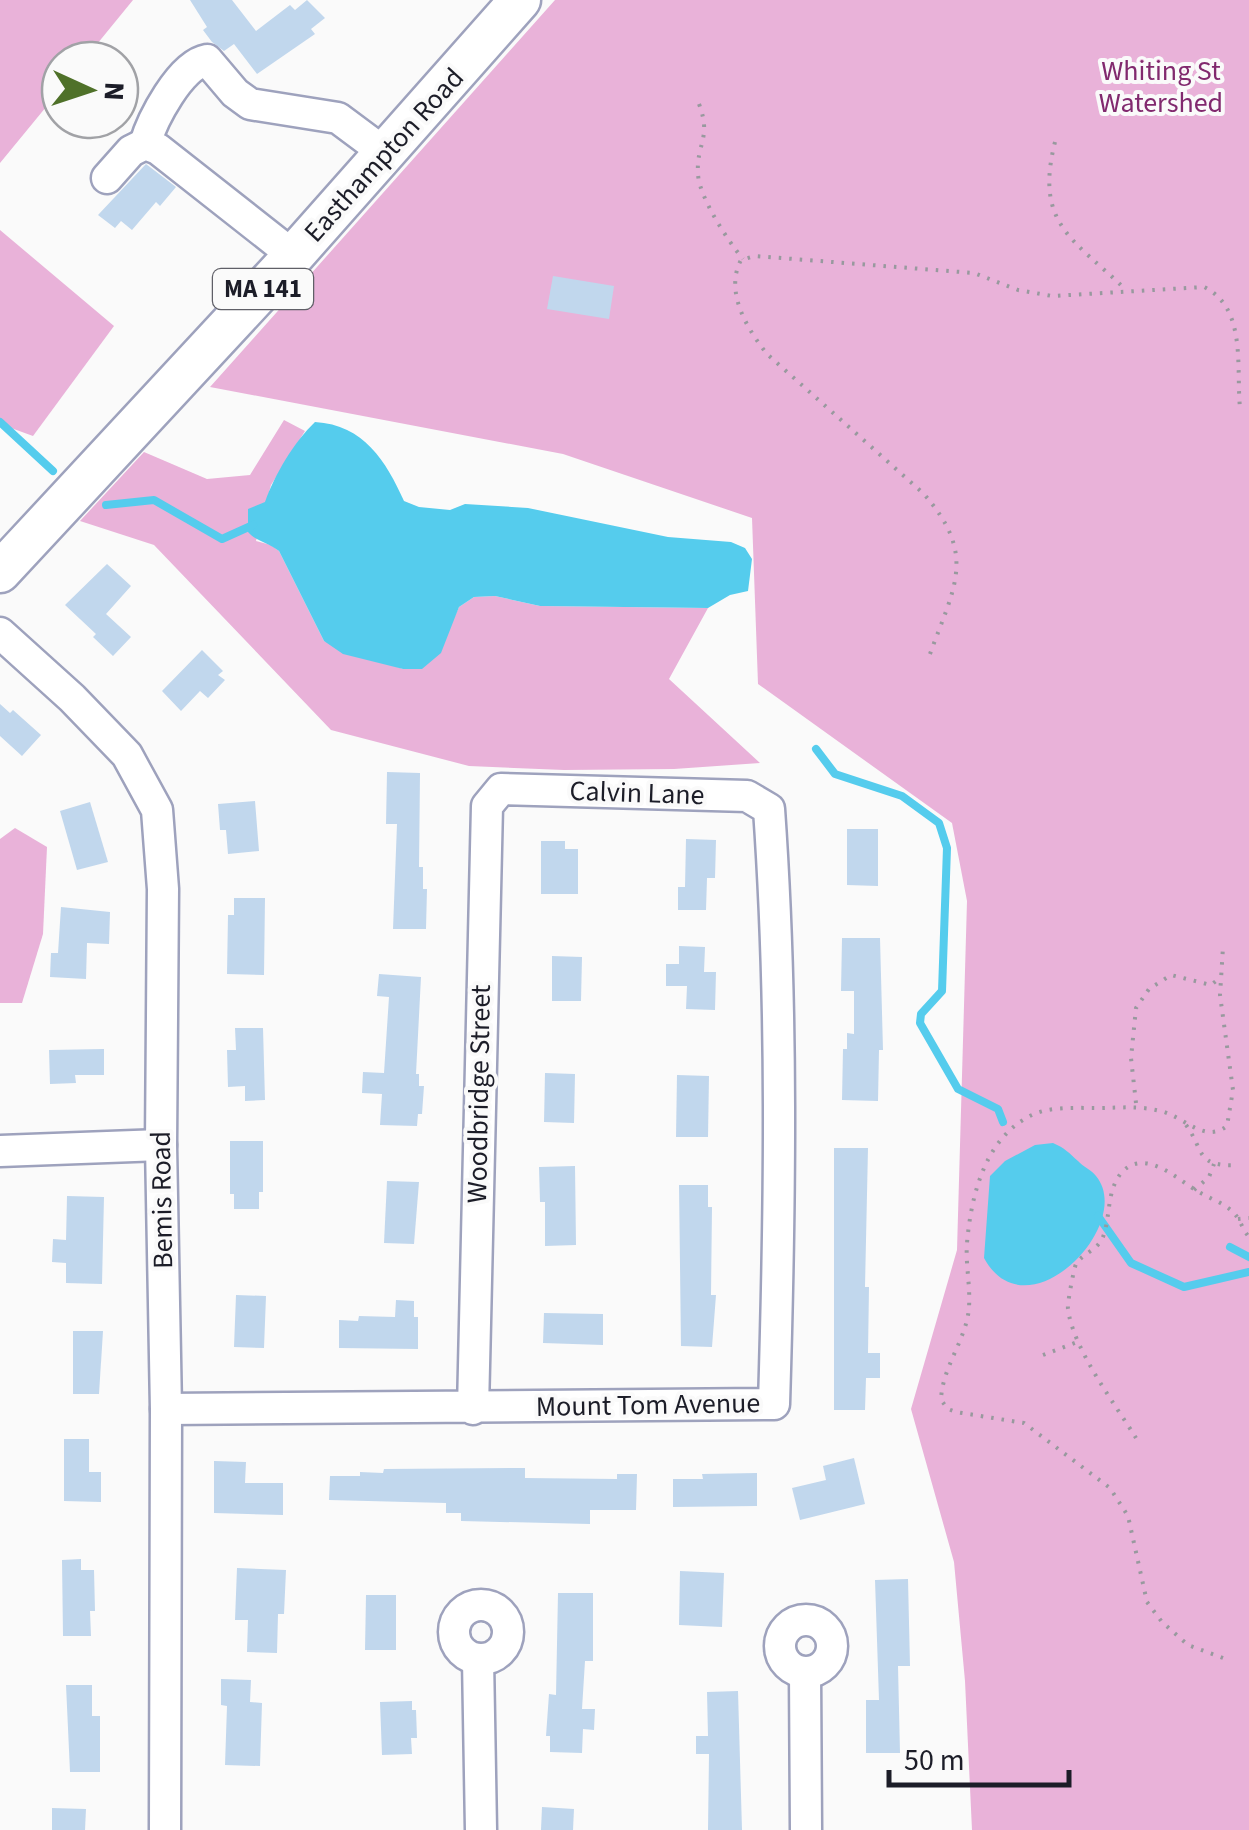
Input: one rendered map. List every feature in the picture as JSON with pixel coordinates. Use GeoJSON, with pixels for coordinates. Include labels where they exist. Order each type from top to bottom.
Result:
{"type":"FeatureCollection","features":[{"type":"Feature","properties":{"kind":"main road","name":"Easthampton Road"},"geometry":{"type":"LineString","coordinates":[[0,572],[294,256],[520,0]]}},
{"type":"Feature","properties":{"kind":"street"},"geometry":{"type":"LineString","coordinates":[[107,178],[131,151],[145,144],[152,120],[196,62],[207,60],[234,93],[250,104],[338,118],[385,154]]}},
{"type":"Feature","properties":{"kind":"street"},"geometry":{"type":"LineString","coordinates":[[145,144],[158,149],[294,256]]}},
{"type":"Feature","properties":{"kind":"street","name":"Bemis Road"},"geometry":{"type":"LineString","coordinates":[[0,633],[72,698],[126,755],[157,810],[163,889],[160,1145],[166,1409],[164,1830]]}},
{"type":"Feature","properties":{"kind":"street","name":"Woodbridge Street"},"geometry":{"type":"LineString","coordinates":[[473,1409],[487,806],[501,789],[506,789]]}},
{"type":"Feature","properties":{"kind":"street","name":"Calvin Lane"},"geometry":{"type":"LineString","coordinates":[[506,789],[747,796],[766,807]]}},
{"type":"Feature","properties":{"kind":"street","name":"Mount Tom Avenue"},"geometry":{"type":"LineString","coordinates":[[166,1409],[774,1404],[780,1196],[777,918],[766,807]]}},
{"type":"Feature","properties":{"kind":"street"},"geometry":{"type":"LineString","coordinates":[[0,1151],[160,1145]]}},
{"type":"Feature","properties":{"kind":"street"},"geometry":{"type":"LineString","coordinates":[[478,1659],[482,1830]]}},
{"type":"Feature","properties":{"kind":"street"},"geometry":{"type":"LineString","coordinates":[[805,1673],[806,1830]]}},
{"type":"Feature","properties":{"kind":"path"},"geometry":{"type":"LineString","coordinates":[[699,104],[707,131],[698,164],[700,188],[743,259]]}},
{"type":"Feature","properties":{"kind":"path"},"geometry":{"type":"LineString","coordinates":[[1055,142],[1048,178],[1049,199],[1059,223],[1073,243],[1126,290]]}},
{"type":"Feature","properties":{"kind":"path"},"geometry":{"type":"LineString","coordinates":[[743,259],[974,273],[1018,290],[1052,296],[1204,286],[1221,296],[1234,330],[1240,408]]}},
{"type":"Feature","properties":{"kind":"path"},"geometry":{"type":"LineString","coordinates":[[743,259],[737,267],[736,286],[751,334],[767,354],[923,493],[938,510],[952,537],[957,575],[930,654]]}},
{"type":"Feature","properties":{"kind":"path"},"geometry":{"type":"LineString","coordinates":[[1222,1658],[1188,1645],[1147,1602],[1128,1516],[1110,1488],[1024,1423],[956,1412],[941,1400],[948,1367],[968,1319],[966,1246],[972,1201],[982,1169],[1011,1130],[1029,1116],[1067,1108],[1136,1106],[1179,1118],[1199,1130],[1214,1132],[1227,1126],[1234,1090],[1220,994],[1223,948]]}},
{"type":"Feature","properties":{"kind":"path"},"geometry":{"type":"LineString","coordinates":[[1136,1106],[1132,1048],[1140,1000],[1149,989],[1172,975],[1211,985],[1221,978]]}},
{"type":"Feature","properties":{"kind":"path"},"geometry":{"type":"LineString","coordinates":[[1179,1118],[1189,1128],[1198,1152],[1214,1164],[1238,1166]]}},
{"type":"Feature","properties":{"kind":"path"},"geometry":{"type":"LineString","coordinates":[[1197,1188],[1214,1164]]}},
{"type":"Feature","properties":{"kind":"path"},"geometry":{"type":"LineString","coordinates":[[1136,1438],[1088,1363],[1068,1312],[1074,1270],[1077,1262],[1097,1248],[1104,1235],[1116,1182],[1123,1171],[1135,1165],[1166,1168],[1231,1210],[1249,1237]]}},
{"type":"Feature","properties":{"kind":"path"},"geometry":{"type":"LineString","coordinates":[[1238,1219],[1249,1218]]}},
{"type":"Feature","properties":{"kind":"path"},"geometry":{"type":"LineString","coordinates":[[1042,1355],[1080,1341]]}},
{"type":"Feature","properties":{"kind":"green space"},"geometry":{"type":"Polygon","coordinates":[[[0,0],[133,0],[100,40],[40,40],[40,114],[0,163],[0,0]]]}},
{"type":"Feature","properties":{"kind":"green space","name":"Whiting St Watershed"},"geometry":{"type":"Polygon","coordinates":[[[555,0],[1249,0],[1249,1830],[972,1830],[965,1681],[954,1562],[911,1409],[957,1250],[967,901],[952,823],[758,684],[752,518],[563,454],[210,387],[555,0]]]}},
{"type":"Feature","properties":{"kind":"green space"},"geometry":{"type":"Polygon","coordinates":[[[0,230],[114,326],[33,436],[0,424],[0,230]]]}},
{"type":"Feature","properties":{"kind":"green space"},"geometry":{"type":"Polygon","coordinates":[[[284,420],[305,431],[271,485],[256,541],[279,551],[324,641],[403,669],[449,629],[459,607],[474,597],[495,596],[540,606],[708,608],[669,679],[760,763],[674,769],[469,766],[331,730],[154,545],[80,521],[144,452],[207,479],[250,475],[284,420]]]}},
{"type":"Feature","properties":{"kind":"green space"},"geometry":{"type":"Polygon","coordinates":[[[15,828],[47,847],[43,934],[22,1003],[0,1003],[0,839],[15,828]]]}},
{"type":"Feature","properties":{"kind":"water"},"geometry":{"type":"Polygon","coordinates":[[[315,422],[347,430],[360,438],[381,459],[404,501],[419,507],[450,510],[465,504],[528,508],[668,537],[731,542],[745,548],[752,559],[748,591],[730,595],[708,608],[540,606],[495,596],[474,597],[459,607],[441,653],[422,669],[403,669],[343,654],[324,641],[279,551],[248,532],[248,509],[265,502],[286,459],[315,422]]]}},
{"type":"Feature","properties":{"kind":"water"},"geometry":{"type":"Polygon","coordinates":[[[1053,1143],[1096,1176],[1104,1197],[1101,1220],[1089,1244],[1071,1265],[1049,1279],[1025,1285],[1003,1279],[984,1258],[990,1176],[1005,1161],[1035,1145],[1053,1143]]]}},
{"type":"Feature","properties":{"kind":"building"},"geometry":{"type":"Polygon","coordinates":[[[190,0],[232,0],[256,31],[290,5],[295,10],[307,0],[325,18],[311,29],[315,34],[257,74],[234,44],[224,51],[212,42],[190,0]]]}},
{"type":"Feature","properties":{"kind":"building"},"geometry":{"type":"Polygon","coordinates":[[[146,164],[176,187],[160,206],[156,202],[132,230],[121,221],[115,228],[98,215],[146,164]]]}},
{"type":"Feature","properties":{"kind":"building"},"geometry":{"type":"Polygon","coordinates":[[[553,276],[614,286],[609,319],[547,309],[553,276]]]}},
{"type":"Feature","properties":{"kind":"building"},"geometry":{"type":"Polygon","coordinates":[[[107,564],[131,586],[106,614],[131,637],[113,656],[65,605],[107,564]]]}},
{"type":"Feature","properties":{"kind":"building"},"geometry":{"type":"Polygon","coordinates":[[[202,650],[223,671],[218,675],[225,680],[208,698],[200,691],[181,711],[162,691],[202,650]]]}},
{"type":"Feature","properties":{"kind":"building"},"geometry":{"type":"Polygon","coordinates":[[[0,704],[10,713],[13,710],[41,735],[22,756],[0,736],[0,704]]]}},
{"type":"Feature","properties":{"kind":"building"},"geometry":{"type":"Polygon","coordinates":[[[387,772],[420,773],[419,867],[423,867],[423,889],[427,889],[426,929],[393,929],[397,824],[386,824],[387,772]]]}},
{"type":"Feature","properties":{"kind":"building"},"geometry":{"type":"Polygon","coordinates":[[[255,801],[259,851],[228,854],[226,830],[220,830],[218,804],[255,801]]]}},
{"type":"Feature","properties":{"kind":"building"},"geometry":{"type":"Polygon","coordinates":[[[90,802],[108,862],[77,870],[60,811],[90,802]]]}},
{"type":"Feature","properties":{"kind":"building"},"geometry":{"type":"Polygon","coordinates":[[[847,829],[878,829],[878,886],[847,885],[847,829]]]}},
{"type":"Feature","properties":{"kind":"building"},"geometry":{"type":"Polygon","coordinates":[[[686,839],[716,840],[715,878],[707,878],[706,910],[678,910],[678,887],[685,887],[686,839]]]}},
{"type":"Feature","properties":{"kind":"building"},"geometry":{"type":"Polygon","coordinates":[[[541,841],[565,841],[565,849],[578,849],[578,894],[541,894],[541,841]]]}},
{"type":"Feature","properties":{"kind":"building"},"geometry":{"type":"Polygon","coordinates":[[[234,898],[265,898],[264,975],[227,974],[228,915],[234,915],[234,898]]]}},
{"type":"Feature","properties":{"kind":"building"},"geometry":{"type":"Polygon","coordinates":[[[61,907],[110,912],[109,944],[87,943],[86,979],[50,977],[51,953],[58,953],[61,907]]]}},
{"type":"Feature","properties":{"kind":"building"},"geometry":{"type":"Polygon","coordinates":[[[842,938],[880,938],[883,1050],[879,1050],[878,1101],[842,1100],[843,1049],[847,1049],[847,1033],[854,1034],[854,991],[841,991],[842,938]]]}},
{"type":"Feature","properties":{"kind":"building"},"geometry":{"type":"Polygon","coordinates":[[[679,946],[705,947],[704,972],[716,972],[715,1010],[686,1009],[687,986],[666,986],[666,964],[679,964],[679,946]]]}},
{"type":"Feature","properties":{"kind":"building"},"geometry":{"type":"Polygon","coordinates":[[[552,956],[582,957],[581,1001],[552,1001],[552,956]]]}},
{"type":"Feature","properties":{"kind":"building"},"geometry":{"type":"Polygon","coordinates":[[[379,974],[421,977],[416,1074],[419,1086],[424,1086],[417,1126],[380,1125],[382,1094],[362,1093],[363,1072],[384,1073],[389,997],[377,996],[379,974]]]}},
{"type":"Feature","properties":{"kind":"building"},"geometry":{"type":"Polygon","coordinates":[[[235,1028],[263,1028],[265,1100],[245,1101],[245,1086],[228,1087],[227,1050],[236,1050],[235,1028]]]}},
{"type":"Feature","properties":{"kind":"building"},"geometry":{"type":"Polygon","coordinates":[[[104,1049],[104,1075],[75,1075],[76,1083],[50,1084],[49,1050],[104,1049]]]}},
{"type":"Feature","properties":{"kind":"building"},"geometry":{"type":"Polygon","coordinates":[[[545,1073],[575,1074],[574,1123],[544,1122],[545,1073]]]}},
{"type":"Feature","properties":{"kind":"building"},"geometry":{"type":"Polygon","coordinates":[[[677,1075],[709,1076],[708,1137],[676,1137],[677,1075]]]}},
{"type":"Feature","properties":{"kind":"building"},"geometry":{"type":"Polygon","coordinates":[[[230,1141],[263,1141],[259,1209],[234,1209],[234,1194],[230,1194],[230,1141]]]}},
{"type":"Feature","properties":{"kind":"building"},"geometry":{"type":"Polygon","coordinates":[[[834,1148],[868,1148],[868,1353],[880,1353],[880,1378],[866,1378],[865,1410],[834,1410],[834,1148]]]}},
{"type":"Feature","properties":{"kind":"building"},"geometry":{"type":"Polygon","coordinates":[[[575,1166],[576,1245],[545,1246],[545,1202],[540,1202],[539,1167],[575,1166]]]}},
{"type":"Feature","properties":{"kind":"building"},"geometry":{"type":"Polygon","coordinates":[[[387,1181],[419,1182],[414,1244],[384,1243],[387,1181]]]}},
{"type":"Feature","properties":{"kind":"building"},"geometry":{"type":"Polygon","coordinates":[[[679,1185],[708,1185],[708,1207],[712,1207],[711,1295],[716,1295],[712,1347],[681,1346],[679,1185]]]}},
{"type":"Feature","properties":{"kind":"building"},"geometry":{"type":"Polygon","coordinates":[[[67,1196],[104,1197],[102,1284],[66,1283],[66,1263],[52,1262],[53,1239],[66,1240],[67,1196]]]}},
{"type":"Feature","properties":{"kind":"building"},"geometry":{"type":"Polygon","coordinates":[[[236,1295],[266,1296],[264,1348],[234,1347],[236,1295]]]}},
{"type":"Feature","properties":{"kind":"building"},"geometry":{"type":"Polygon","coordinates":[[[396,1300],[414,1301],[418,1349],[339,1348],[339,1320],[395,1317],[396,1300]]]}},
{"type":"Feature","properties":{"kind":"building"},"geometry":{"type":"Polygon","coordinates":[[[544,1313],[603,1314],[603,1345],[543,1343],[544,1313]]]}},
{"type":"Feature","properties":{"kind":"building"},"geometry":{"type":"Polygon","coordinates":[[[73,1331],[103,1331],[99,1394],[73,1394],[73,1331]]]}},
{"type":"Feature","properties":{"kind":"building"},"geometry":{"type":"Polygon","coordinates":[[[64,1439],[89,1439],[89,1472],[101,1472],[101,1502],[64,1501],[64,1439]]]}},
{"type":"Feature","properties":{"kind":"building"},"geometry":{"type":"Polygon","coordinates":[[[854,1458],[865,1504],[800,1520],[792,1488],[826,1480],[823,1466],[854,1458]]]}},
{"type":"Feature","properties":{"kind":"building"},"geometry":{"type":"Polygon","coordinates":[[[214,1461],[246,1462],[245,1483],[283,1483],[283,1515],[214,1513],[214,1461]]]}},
{"type":"Feature","properties":{"kind":"building"},"geometry":{"type":"Polygon","coordinates":[[[525,1468],[525,1478],[617,1479],[617,1474],[637,1474],[636,1510],[590,1510],[590,1524],[461,1521],[461,1513],[446,1513],[446,1503],[329,1500],[330,1476],[360,1476],[360,1472],[383,1473],[384,1469],[525,1468]]]}},
{"type":"Feature","properties":{"kind":"building"},"geometry":{"type":"Polygon","coordinates":[[[757,1473],[757,1506],[673,1507],[673,1479],[757,1473]]]}},
{"type":"Feature","properties":{"kind":"building"},"geometry":{"type":"Polygon","coordinates":[[[81,1559],[81,1570],[94,1570],[91,1636],[63,1636],[62,1560],[81,1559]]]}},
{"type":"Feature","properties":{"kind":"building"},"geometry":{"type":"Polygon","coordinates":[[[237,1568],[286,1570],[284,1614],[278,1614],[277,1653],[247,1652],[248,1620],[235,1620],[237,1568]]]}},
{"type":"Feature","properties":{"kind":"building"},"geometry":{"type":"Polygon","coordinates":[[[680,1571],[724,1573],[722,1627],[679,1625],[680,1571]]]}},
{"type":"Feature","properties":{"kind":"building"},"geometry":{"type":"Polygon","coordinates":[[[908,1579],[910,1666],[898,1666],[900,1753],[866,1753],[866,1700],[879,1700],[875,1580],[908,1579]]]}},
{"type":"Feature","properties":{"kind":"building"},"geometry":{"type":"Polygon","coordinates":[[[558,1593],[593,1593],[593,1661],[585,1661],[582,1709],[595,1709],[594,1730],[583,1729],[582,1753],[550,1752],[550,1736],[546,1736],[549,1694],[556,1695],[558,1593]]]}},
{"type":"Feature","properties":{"kind":"building"},"geometry":{"type":"Polygon","coordinates":[[[366,1595],[396,1595],[396,1650],[365,1650],[366,1595]]]}},
{"type":"Feature","properties":{"kind":"building"},"geometry":{"type":"Polygon","coordinates":[[[221,1679],[251,1680],[250,1702],[262,1703],[260,1766],[225,1765],[227,1706],[221,1705],[221,1679]]]}},
{"type":"Feature","properties":{"kind":"building"},"geometry":{"type":"Polygon","coordinates":[[[66,1685],[92,1685],[92,1716],[100,1716],[100,1772],[70,1772],[66,1685]]]}},
{"type":"Feature","properties":{"kind":"building"},"geometry":{"type":"Polygon","coordinates":[[[738,1691],[742,1830],[708,1830],[709,1754],[696,1754],[696,1736],[708,1736],[707,1692],[738,1691]]]}},
{"type":"Feature","properties":{"kind":"building"},"geometry":{"type":"Polygon","coordinates":[[[412,1701],[417,1738],[411,1738],[412,1754],[382,1755],[380,1702],[412,1701]]]}},
{"type":"Feature","properties":{"kind":"building"},"geometry":{"type":"Polygon","coordinates":[[[542,1807],[574,1809],[573,1830],[541,1830],[542,1807]]]}},
{"type":"Feature","properties":{"kind":"building"},"geometry":{"type":"Polygon","coordinates":[[[52,1808],[86,1809],[85,1830],[52,1830],[52,1808]]]}},
{"type":"Feature","properties":{"kind":"waterway"},"geometry":{"type":"LineString","coordinates":[[0,422],[53,471]]}},
{"type":"Feature","properties":{"kind":"waterway"},"geometry":{"type":"LineString","coordinates":[[106,505],[154,500],[222,539],[253,525]]}},
{"type":"Feature","properties":{"kind":"waterway"},"geometry":{"type":"LineString","coordinates":[[816,749],[835,774],[902,796],[939,823],[947,848],[942,991],[921,1014],[920,1023],[958,1089],[998,1109],[1003,1122]]}},
{"type":"Feature","properties":{"kind":"waterway"},"geometry":{"type":"LineString","coordinates":[[1098,1216],[1131,1263],[1184,1287],[1249,1272]]}},
{"type":"Feature","properties":{"kind":"waterway"},"geometry":{"type":"LineString","coordinates":[[1230,1247],[1249,1257]]}}]}
